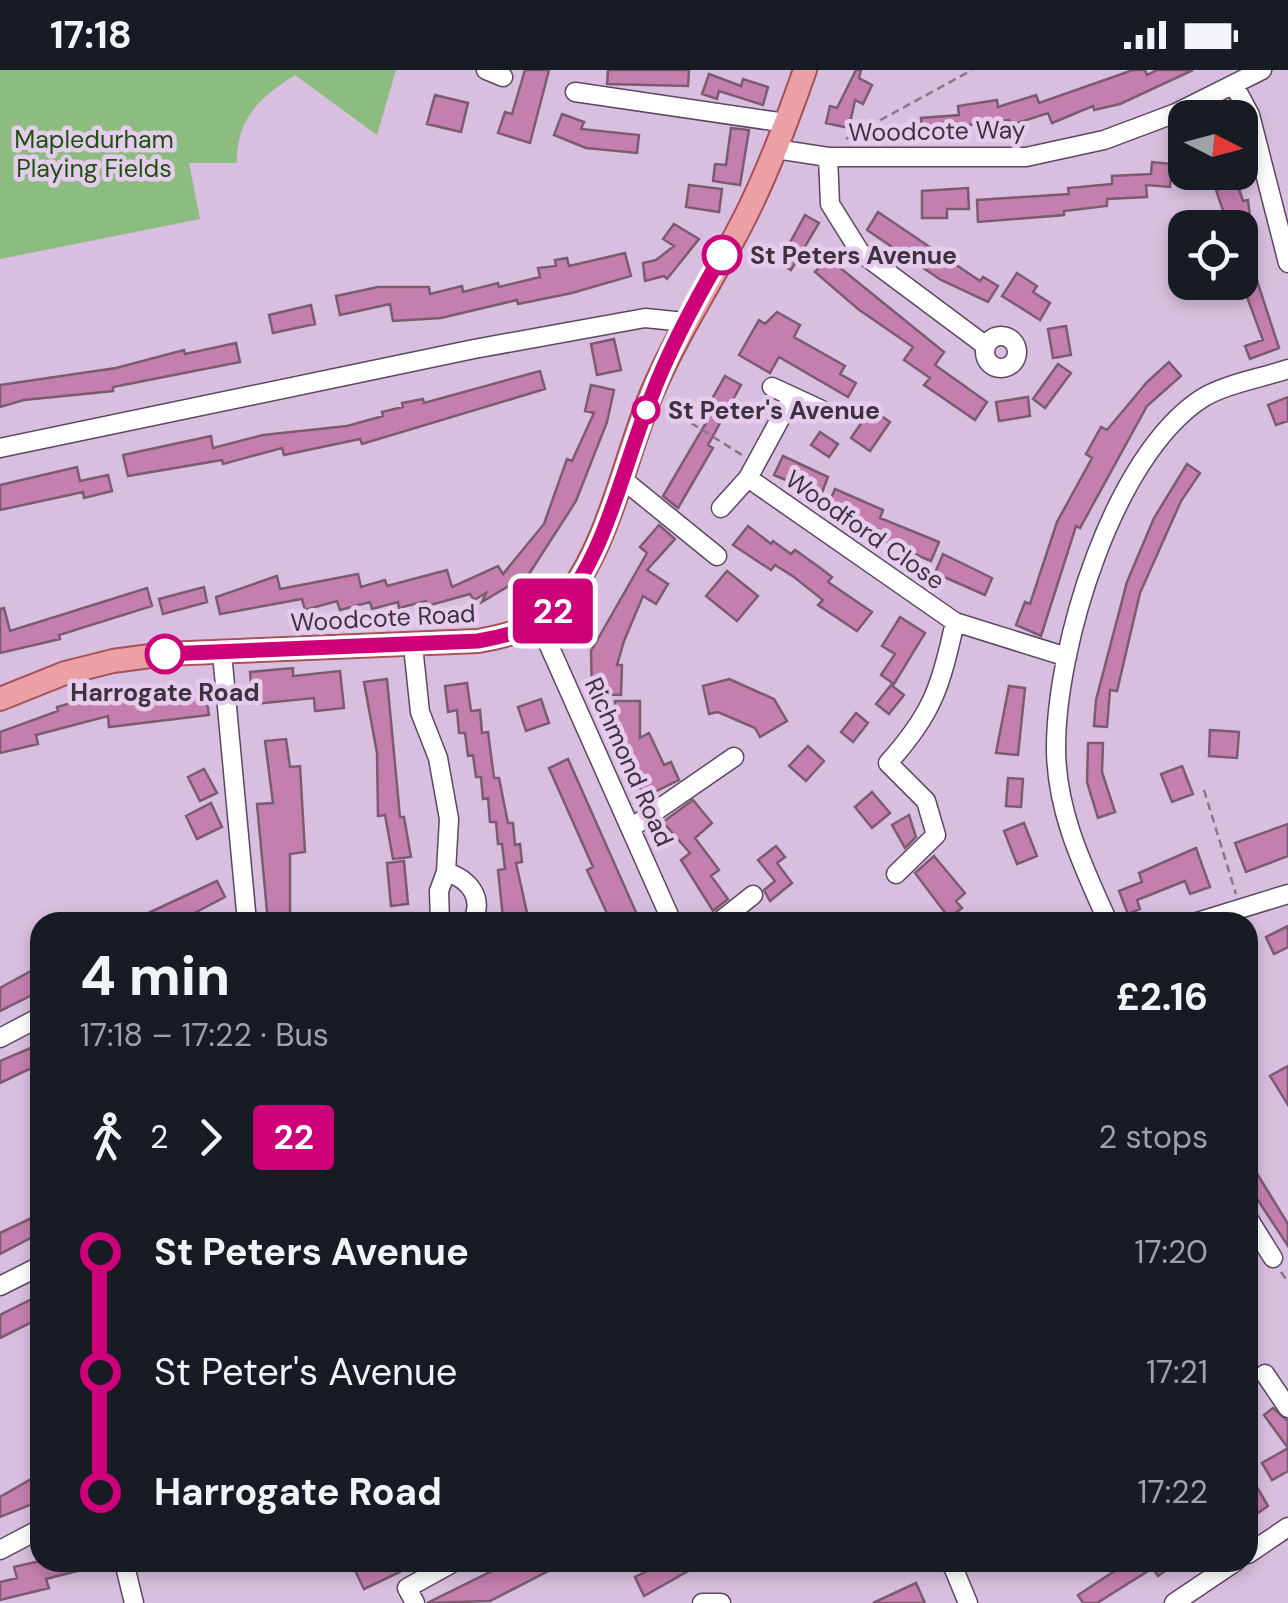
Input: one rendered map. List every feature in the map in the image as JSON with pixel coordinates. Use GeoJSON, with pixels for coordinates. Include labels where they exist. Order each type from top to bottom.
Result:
{"type":"FeatureCollection","features":[{"type":"Feature","properties":{"kind":"main road","name":"Woodcote Road"},"geometry":{"type":"LineString","coordinates":[[0,699],[113,661],[413,646],[515,634],[539,622],[565,600],[584,570],[650,397],[684,322],[750,208],[805,70]]}},
{"type":"Feature","properties":{"kind":"street","name":"Woodcote Way"},"geometry":{"type":"LineString","coordinates":[[776,149],[828,157],[1026,157],[1104,140],[1262,70]]}},
{"type":"Feature","properties":{"kind":"street"},"geometry":{"type":"LineString","coordinates":[[1234,85],[1250,116],[1288,263]]}},
{"type":"Feature","properties":{"kind":"street"},"geometry":{"type":"LineString","coordinates":[[575,92],[786,123]]}},
{"type":"Feature","properties":{"kind":"street"},"geometry":{"type":"LineString","coordinates":[[828,157],[830,204],[860,252],[986,346]]}},
{"type":"Feature","properties":{"kind":"street"},"geometry":{"type":"LineString","coordinates":[[0,448],[531,338],[644,318],[684,322]]}},
{"type":"Feature","properties":{"kind":"street"},"geometry":{"type":"LineString","coordinates":[[1104,912],[1068,831],[1056,749],[1068,657],[1087,580],[1143,454],[1202,398],[1288,369]]}},
{"type":"Feature","properties":{"kind":"street"},"geometry":{"type":"LineString","coordinates":[[772,387],[826,412]]}},
{"type":"Feature","properties":{"kind":"street","name":"Woodford Close"},"geometry":{"type":"LineString","coordinates":[[720,508],[752,471],[791,399]]}},
{"type":"Feature","properties":{"kind":"street","name":"Woodford Close"},"geometry":{"type":"LineString","coordinates":[[752,471],[955,622],[1068,657]]}},
{"type":"Feature","properties":{"kind":"street"},"geometry":{"type":"LineString","coordinates":[[621,478],[717,556]]}},
{"type":"Feature","properties":{"kind":"street","name":"Richmond Road"},"geometry":{"type":"LineString","coordinates":[[539,622],[668,912]]}},
{"type":"Feature","properties":{"kind":"street","name":"Woodford Close"},"geometry":{"type":"LineString","coordinates":[[896,874],[936,835],[926,801],[888,763],[922,725],[934,701],[955,622]]}},
{"type":"Feature","properties":{"kind":"street"},"geometry":{"type":"LineString","coordinates":[[413,646],[420,712],[438,758],[448,819],[446,872],[438,891],[439,912]]}},
{"type":"Feature","properties":{"kind":"street"},"geometry":{"type":"LineString","coordinates":[[222,653],[246,912]]}},
{"type":"Feature","properties":{"kind":"street"},"geometry":{"type":"LineString","coordinates":[[631,828],[734,757]]}},
{"type":"Feature","properties":{"kind":"street"},"geometry":{"type":"LineString","coordinates":[[446,872],[466,878],[472,886],[475,912]]}},
{"type":"Feature","properties":{"kind":"street"},"geometry":{"type":"LineString","coordinates":[[1233,912],[1288,894]]}},
{"type":"Feature","properties":{"kind":"street"},"geometry":{"type":"LineString","coordinates":[[731,912],[753,895]]}},
{"type":"Feature","properties":{"kind":"street"},"geometry":{"type":"LineString","coordinates":[[0,1038],[30,1022]]}},
{"type":"Feature","properties":{"kind":"street"},"geometry":{"type":"LineString","coordinates":[[1258,1234],[1273,1258]]}},
{"type":"Feature","properties":{"kind":"street"},"geometry":{"type":"LineString","coordinates":[[0,1286],[30,1271]]}},
{"type":"Feature","properties":{"kind":"street"},"geometry":{"type":"LineString","coordinates":[[1266,1374],[1288,1408]]}},
{"type":"Feature","properties":{"kind":"street"},"geometry":{"type":"LineString","coordinates":[[1258,1548],[1288,1528]]}},
{"type":"Feature","properties":{"kind":"street"},"geometry":{"type":"LineString","coordinates":[[0,1550],[30,1535]]}},
{"type":"Feature","properties":{"kind":"street"},"geometry":{"type":"LineString","coordinates":[[126,1572],[134,1603]]}},
{"type":"Feature","properties":{"kind":"street"},"geometry":{"type":"LineString","coordinates":[[415,1603],[407,1588],[436,1572]]}},
{"type":"Feature","properties":{"kind":"street"},"geometry":{"type":"LineString","coordinates":[[955,1572],[968,1603]]}},
{"type":"Feature","properties":{"kind":"street"},"geometry":{"type":"LineString","coordinates":[[1174,1603],[1220,1572]]}},
{"type":"Feature","properties":{"kind":"street"},"geometry":{"type":"LineString","coordinates":[[702,1603],[721,1603]]}},
{"type":"Feature","properties":{"kind":"path"},"geometry":{"type":"LineString","coordinates":[[828,157],[846,139],[972,70]]}},
{"type":"Feature","properties":{"kind":"path"},"geometry":{"type":"LineString","coordinates":[[650,397],[752,471]]}},
{"type":"Feature","properties":{"kind":"path"},"geometry":{"type":"LineString","coordinates":[[1204,790],[1240,910]]}},
{"type":"Feature","properties":{"kind":"green space","name":"Mapledurham Playing Fields"},"geometry":{"type":"Polygon","coordinates":[[[0,70],[396,70],[377,135],[295,75],[252,111],[241,134],[237,163],[189,163],[200,219],[0,259],[0,70]]]}},
{"type":"Feature","properties":{"kind":"building"},"geometry":{"type":"Polygon","coordinates":[[[525,70],[549,70],[530,143],[498,133],[505,112],[512,114],[525,70]]]}},
{"type":"Feature","properties":{"kind":"building"},"geometry":{"type":"Polygon","coordinates":[[[608,70],[689,70],[688,86],[607,84],[608,70]]]}},
{"type":"Feature","properties":{"kind":"building"},"geometry":{"type":"Polygon","coordinates":[[[856,70],[861,70],[859,78],[872,85],[863,104],[855,100],[849,128],[826,123],[830,106],[837,108],[856,70]]]}},
{"type":"Feature","properties":{"kind":"building"},"geometry":{"type":"Polygon","coordinates":[[[1133,70],[1145,70],[1147,75],[1157,70],[1193,70],[1120,104],[1094,110],[1093,106],[1052,123],[1048,113],[1011,125],[1009,120],[944,128],[945,137],[923,139],[921,118],[959,115],[958,106],[997,100],[998,107],[1036,95],[1039,103],[1133,70]]]}},
{"type":"Feature","properties":{"kind":"building"},"geometry":{"type":"Polygon","coordinates":[[[709,74],[741,86],[743,79],[768,87],[763,105],[719,91],[717,99],[702,94],[709,74]]]}},
{"type":"Feature","properties":{"kind":"building"},"geometry":{"type":"Polygon","coordinates":[[[435,95],[468,103],[461,132],[427,124],[435,95]]]}},
{"type":"Feature","properties":{"kind":"building"},"geometry":{"type":"Polygon","coordinates":[[[562,114],[584,122],[581,129],[639,135],[637,153],[586,148],[554,135],[562,114]]]}},
{"type":"Feature","properties":{"kind":"building"},"geometry":{"type":"Polygon","coordinates":[[[731,128],[749,130],[740,185],[713,181],[715,164],[726,165],[731,128]]]}},
{"type":"Feature","properties":{"kind":"building"},"geometry":{"type":"Polygon","coordinates":[[[1152,162],[1168,164],[1168,187],[1146,185],[1147,197],[1107,199],[1107,206],[1064,211],[1064,215],[978,222],[977,200],[1069,194],[1068,188],[1112,184],[1112,176],[1151,174],[1152,162]]]}},
{"type":"Feature","properties":{"kind":"building"},"geometry":{"type":"Polygon","coordinates":[[[689,185],[722,189],[719,212],[686,207],[689,185]]]}},
{"type":"Feature","properties":{"kind":"building"},"geometry":{"type":"Polygon","coordinates":[[[968,188],[969,209],[947,209],[947,218],[922,218],[922,191],[968,188]]]}},
{"type":"Feature","properties":{"kind":"building"},"geometry":{"type":"Polygon","coordinates":[[[1216,190],[1239,190],[1243,201],[1248,200],[1249,210],[1223,210],[1216,190]]]}},
{"type":"Feature","properties":{"kind":"building"},"geometry":{"type":"Polygon","coordinates":[[[878,212],[980,281],[983,277],[998,286],[988,302],[941,280],[867,230],[878,212]]]}},
{"type":"Feature","properties":{"kind":"building"},"geometry":{"type":"Polygon","coordinates":[[[805,215],[819,223],[791,270],[779,263],[805,215]]]}},
{"type":"Feature","properties":{"kind":"building"},"geometry":{"type":"Polygon","coordinates":[[[674,224],[699,239],[667,279],[664,276],[645,281],[643,263],[656,260],[674,246],[663,239],[674,224]]]}},
{"type":"Feature","properties":{"kind":"building"},"geometry":{"type":"Polygon","coordinates":[[[625,253],[631,276],[572,293],[518,304],[517,300],[441,318],[393,321],[390,304],[340,315],[336,296],[378,287],[429,287],[430,294],[462,286],[463,292],[498,283],[499,287],[540,277],[538,268],[556,266],[555,260],[567,258],[569,266],[625,253]]]}},
{"type":"Feature","properties":{"kind":"building"},"geometry":{"type":"Polygon","coordinates":[[[828,258],[944,352],[935,365],[987,402],[975,420],[924,385],[930,378],[904,360],[913,347],[858,309],[815,272],[828,258]]]}},
{"type":"Feature","properties":{"kind":"building"},"geometry":{"type":"Polygon","coordinates":[[[1017,273],[1037,286],[1033,292],[1050,303],[1040,320],[1002,296],[1017,273]]]}},
{"type":"Feature","properties":{"kind":"building"},"geometry":{"type":"Polygon","coordinates":[[[1258,284],[1279,348],[1250,359],[1245,346],[1263,340],[1248,300],[1258,300],[1258,284]]]}},
{"type":"Feature","properties":{"kind":"building"},"geometry":{"type":"Polygon","coordinates":[[[311,305],[315,324],[273,333],[269,315],[311,305]]]}},
{"type":"Feature","properties":{"kind":"building"},"geometry":{"type":"Polygon","coordinates":[[[777,312],[800,325],[794,337],[845,366],[840,374],[856,383],[848,397],[779,357],[770,373],[739,355],[759,320],[765,324],[777,312]]]}},
{"type":"Feature","properties":{"kind":"building"},"geometry":{"type":"Polygon","coordinates":[[[1066,326],[1071,355],[1053,358],[1048,329],[1066,326]]]}},
{"type":"Feature","properties":{"kind":"building"},"geometry":{"type":"Polygon","coordinates":[[[614,339],[621,370],[597,375],[591,344],[614,339]]]}},
{"type":"Feature","properties":{"kind":"building"},"geometry":{"type":"Polygon","coordinates":[[[236,343],[240,362],[113,387],[113,391],[24,400],[0,407],[0,385],[116,368],[184,350],[185,354],[236,343]]]}},
{"type":"Feature","properties":{"kind":"building"},"geometry":{"type":"Polygon","coordinates":[[[1169,362],[1181,376],[1147,406],[1080,528],[1076,526],[1041,636],[1016,625],[1025,602],[1030,604],[1057,522],[1092,458],[1086,454],[1101,427],[1107,430],[1169,362]]]}},
{"type":"Feature","properties":{"kind":"building"},"geometry":{"type":"Polygon","coordinates":[[[1058,364],[1071,373],[1045,408],[1033,399],[1058,364]]]}},
{"type":"Feature","properties":{"kind":"building"},"geometry":{"type":"Polygon","coordinates":[[[540,371],[545,389],[362,444],[360,439],[284,455],[282,448],[223,464],[222,460],[128,476],[123,455],[211,436],[213,448],[263,435],[347,426],[383,416],[382,412],[403,407],[402,403],[423,399],[424,403],[540,371]]]}},
{"type":"Feature","properties":{"kind":"building"},"geometry":{"type":"Polygon","coordinates":[[[725,376],[741,385],[708,445],[713,448],[678,508],[663,496],[706,423],[700,420],[725,376]]]}},
{"type":"Feature","properties":{"kind":"building"},"geometry":{"type":"Polygon","coordinates":[[[591,385],[614,390],[607,422],[576,501],[529,574],[482,602],[486,593],[474,600],[470,594],[427,606],[426,601],[399,608],[398,602],[372,609],[370,602],[340,610],[337,601],[305,610],[302,599],[220,614],[216,597],[277,576],[280,589],[358,574],[361,587],[385,580],[387,586],[447,570],[452,587],[498,566],[503,574],[544,524],[567,459],[572,461],[594,413],[585,411],[591,385]]]}},
{"type":"Feature","properties":{"kind":"building"},"geometry":{"type":"Polygon","coordinates":[[[1028,397],[1030,416],[999,421],[996,402],[1028,397]]]}},
{"type":"Feature","properties":{"kind":"building"},"geometry":{"type":"Polygon","coordinates":[[[1288,397],[1288,421],[1276,425],[1268,405],[1288,397]]]}},
{"type":"Feature","properties":{"kind":"building"},"geometry":{"type":"Polygon","coordinates":[[[871,409],[890,422],[870,451],[851,438],[871,409]]]}},
{"type":"Feature","properties":{"kind":"building"},"geometry":{"type":"Polygon","coordinates":[[[820,432],[838,444],[829,457],[811,445],[820,432]]]}},
{"type":"Feature","properties":{"kind":"building"},"geometry":{"type":"Polygon","coordinates":[[[783,456],[828,477],[821,495],[774,475],[783,456]]]}},
{"type":"Feature","properties":{"kind":"building"},"geometry":{"type":"Polygon","coordinates":[[[1187,464],[1200,473],[1181,501],[1140,593],[1117,691],[1110,690],[1107,727],[1094,726],[1096,700],[1127,582],[1154,518],[1187,464]]]}},
{"type":"Feature","properties":{"kind":"building"},"geometry":{"type":"Polygon","coordinates":[[[77,467],[80,481],[108,475],[112,491],[84,498],[83,492],[0,510],[0,485],[77,467]]]}},
{"type":"Feature","properties":{"kind":"building"},"geometry":{"type":"Polygon","coordinates":[[[835,489],[883,510],[880,518],[939,542],[931,561],[881,540],[884,533],[827,508],[835,489]]]}},
{"type":"Feature","properties":{"kind":"building"},"geometry":{"type":"Polygon","coordinates":[[[659,525],[675,539],[647,570],[668,584],[656,604],[643,596],[617,665],[622,665],[621,695],[592,694],[591,651],[647,553],[640,547],[659,525]]]}},
{"type":"Feature","properties":{"kind":"building"},"geometry":{"type":"Polygon","coordinates":[[[748,526],[771,544],[773,541],[791,554],[795,550],[832,577],[828,582],[872,612],[857,631],[818,605],[823,600],[794,577],[775,565],[771,570],[733,545],[748,526]]]}},
{"type":"Feature","properties":{"kind":"building"},"geometry":{"type":"Polygon","coordinates":[[[943,554],[992,578],[985,595],[935,573],[943,554]]]}},
{"type":"Feature","properties":{"kind":"building"},"geometry":{"type":"Polygon","coordinates":[[[727,571],[758,596],[737,621],[706,596],[727,571]]]}},
{"type":"Feature","properties":{"kind":"building"},"geometry":{"type":"Polygon","coordinates":[[[204,587],[207,602],[163,614],[159,599],[204,587]]]}},
{"type":"Feature","properties":{"kind":"building"},"geometry":{"type":"Polygon","coordinates":[[[147,588],[152,606],[59,635],[60,639],[0,653],[0,609],[4,608],[10,631],[147,588]]]}},
{"type":"Feature","properties":{"kind":"building"},"geometry":{"type":"Polygon","coordinates":[[[900,617],[925,633],[894,684],[881,675],[895,654],[882,646],[900,617]]]}},
{"type":"Feature","properties":{"kind":"building"},"geometry":{"type":"Polygon","coordinates":[[[293,668],[293,676],[340,671],[344,708],[315,711],[314,698],[253,704],[250,672],[293,668]]]}},
{"type":"Feature","properties":{"kind":"building"},"geometry":{"type":"Polygon","coordinates":[[[387,679],[400,817],[404,817],[411,857],[393,859],[385,815],[378,816],[377,753],[364,682],[387,679]]]}},
{"type":"Feature","properties":{"kind":"building"},"geometry":{"type":"Polygon","coordinates":[[[729,679],[774,699],[787,721],[760,737],[755,728],[718,712],[709,714],[703,686],[729,679]]]}},
{"type":"Feature","properties":{"kind":"building"},"geometry":{"type":"Polygon","coordinates":[[[467,683],[471,711],[480,710],[482,733],[488,732],[494,778],[499,778],[508,823],[513,823],[515,845],[520,844],[522,862],[516,863],[527,912],[502,912],[498,870],[505,869],[502,844],[498,844],[496,822],[490,822],[488,798],[483,799],[473,755],[468,756],[465,733],[459,733],[457,710],[448,712],[445,686],[467,683]]]}},
{"type":"Feature","properties":{"kind":"building"},"geometry":{"type":"Polygon","coordinates":[[[891,685],[904,695],[889,714],[876,704],[891,685]]]}},
{"type":"Feature","properties":{"kind":"building"},"geometry":{"type":"Polygon","coordinates":[[[1009,686],[1025,688],[1018,755],[996,753],[1009,686]]]}},
{"type":"Feature","properties":{"kind":"building"},"geometry":{"type":"Polygon","coordinates":[[[205,689],[209,715],[109,727],[108,716],[36,735],[38,744],[0,753],[0,732],[58,711],[57,707],[91,697],[93,703],[205,689]]]}},
{"type":"Feature","properties":{"kind":"building"},"geometry":{"type":"Polygon","coordinates":[[[541,699],[549,723],[526,731],[518,707],[541,699]]]}},
{"type":"Feature","properties":{"kind":"building"},"geometry":{"type":"Polygon","coordinates":[[[615,701],[640,701],[640,738],[649,733],[664,765],[671,762],[679,780],[644,797],[615,730],[615,701]]]}},
{"type":"Feature","properties":{"kind":"building"},"geometry":{"type":"Polygon","coordinates":[[[856,713],[868,723],[853,742],[841,732],[856,713]]]}},
{"type":"Feature","properties":{"kind":"building"},"geometry":{"type":"Polygon","coordinates":[[[1210,730],[1239,732],[1237,758],[1209,756],[1210,730]]]}},
{"type":"Feature","properties":{"kind":"building"},"geometry":{"type":"Polygon","coordinates":[[[286,739],[290,767],[300,766],[305,852],[290,854],[290,912],[267,912],[257,804],[273,803],[265,741],[286,739]]]}},
{"type":"Feature","properties":{"kind":"building"},"geometry":{"type":"Polygon","coordinates":[[[1088,743],[1103,743],[1102,772],[1115,812],[1098,818],[1087,782],[1088,743]]]}},
{"type":"Feature","properties":{"kind":"building"},"geometry":{"type":"Polygon","coordinates":[[[808,746],[824,761],[806,781],[789,766],[808,746]]]}},
{"type":"Feature","properties":{"kind":"building"},"geometry":{"type":"Polygon","coordinates":[[[568,759],[636,912],[606,912],[587,870],[593,867],[549,768],[568,759]]]}},
{"type":"Feature","properties":{"kind":"building"},"geometry":{"type":"Polygon","coordinates":[[[1182,766],[1193,794],[1172,802],[1161,774],[1182,766]]]}},
{"type":"Feature","properties":{"kind":"building"},"geometry":{"type":"Polygon","coordinates":[[[204,769],[217,793],[200,801],[188,777],[204,769]]]}},
{"type":"Feature","properties":{"kind":"building"},"geometry":{"type":"Polygon","coordinates":[[[1008,778],[1023,779],[1021,807],[1006,806],[1008,778]]]}},
{"type":"Feature","properties":{"kind":"building"},"geometry":{"type":"Polygon","coordinates":[[[872,792],[890,813],[872,828],[855,807],[872,792]]]}},
{"type":"Feature","properties":{"kind":"building"},"geometry":{"type":"Polygon","coordinates":[[[693,800],[712,823],[695,838],[719,870],[711,876],[728,899],[713,911],[681,860],[690,853],[663,822],[693,800]]]}},
{"type":"Feature","properties":{"kind":"building"},"geometry":{"type":"Polygon","coordinates":[[[211,803],[222,827],[197,839],[186,816],[211,803]]]}},
{"type":"Feature","properties":{"kind":"building"},"geometry":{"type":"Polygon","coordinates":[[[909,815],[916,837],[905,848],[892,825],[909,815]]]}},
{"type":"Feature","properties":{"kind":"building"},"geometry":{"type":"Polygon","coordinates":[[[1024,823],[1037,856],[1017,864],[1004,831],[1024,823]]]}},
{"type":"Feature","properties":{"kind":"building"},"geometry":{"type":"Polygon","coordinates":[[[1288,824],[1288,856],[1246,872],[1235,843],[1288,824]]]}},
{"type":"Feature","properties":{"kind":"building"},"geometry":{"type":"Polygon","coordinates":[[[776,846],[785,857],[777,863],[792,883],[770,901],[764,890],[775,881],[758,860],[776,846]]]}},
{"type":"Feature","properties":{"kind":"building"},"geometry":{"type":"Polygon","coordinates":[[[1196,848],[1210,887],[1190,894],[1185,881],[1137,900],[1140,909],[1127,912],[1119,891],[1142,882],[1139,873],[1196,848]]]}},
{"type":"Feature","properties":{"kind":"building"},"geometry":{"type":"Polygon","coordinates":[[[934,856],[965,893],[956,901],[962,908],[944,912],[915,873],[934,856]]]}},
{"type":"Feature","properties":{"kind":"building"},"geometry":{"type":"Polygon","coordinates":[[[404,861],[408,904],[391,906],[387,863],[404,861]]]}},
{"type":"Feature","properties":{"kind":"building"},"geometry":{"type":"Polygon","coordinates":[[[217,881],[225,897],[196,912],[150,912],[217,881]]]}},
{"type":"Feature","properties":{"kind":"building"},"geometry":{"type":"Polygon","coordinates":[[[1288,926],[1288,947],[1274,954],[1266,937],[1288,926]]]}},
{"type":"Feature","properties":{"kind":"building"},"geometry":{"type":"Polygon","coordinates":[[[30,972],[30,996],[0,1011],[0,988],[30,972]]]}},
{"type":"Feature","properties":{"kind":"building"},"geometry":{"type":"Polygon","coordinates":[[[30,1048],[30,1069],[0,1083],[0,1061],[30,1048]]]}},
{"type":"Feature","properties":{"kind":"building"},"geometry":{"type":"Polygon","coordinates":[[[1288,1066],[1288,1105],[1270,1076],[1288,1066]]]}},
{"type":"Feature","properties":{"kind":"building"},"geometry":{"type":"Polygon","coordinates":[[[1258,1175],[1288,1224],[1288,1246],[1258,1200],[1258,1175]]]}},
{"type":"Feature","properties":{"kind":"building"},"geometry":{"type":"Polygon","coordinates":[[[30,1219],[30,1238],[0,1254],[0,1233],[30,1219]]]}},
{"type":"Feature","properties":{"kind":"building"},"geometry":{"type":"Polygon","coordinates":[[[30,1300],[30,1323],[0,1338],[0,1315],[30,1300]]]}},
{"type":"Feature","properties":{"kind":"building"},"geometry":{"type":"Polygon","coordinates":[[[1273,1408],[1288,1421],[1288,1448],[1264,1415],[1273,1408]]]}},
{"type":"Feature","properties":{"kind":"building"},"geometry":{"type":"Polygon","coordinates":[[[1288,1448],[1288,1471],[1272,1480],[1262,1463],[1288,1448]]]}},
{"type":"Feature","properties":{"kind":"building"},"geometry":{"type":"Polygon","coordinates":[[[30,1480],[30,1505],[0,1517],[0,1497],[30,1480]]]}},
{"type":"Feature","properties":{"kind":"building"},"geometry":{"type":"Polygon","coordinates":[[[1258,1489],[1268,1506],[1258,1513],[1258,1489]]]}},
{"type":"Feature","properties":{"kind":"building"},"geometry":{"type":"Polygon","coordinates":[[[30,1563],[30,1572],[73,1572],[46,1579],[49,1588],[0,1600],[0,1582],[17,1578],[14,1567],[30,1563]]]}},
{"type":"Feature","properties":{"kind":"building"},"geometry":{"type":"Polygon","coordinates":[[[356,1572],[400,1572],[364,1589],[356,1572]]]}},
{"type":"Feature","properties":{"kind":"building"},"geometry":{"type":"Polygon","coordinates":[[[490,1572],[547,1572],[490,1601],[427,1603],[490,1572]]]}},
{"type":"Feature","properties":{"kind":"building"},"geometry":{"type":"Polygon","coordinates":[[[645,1572],[686,1572],[644,1596],[635,1577],[645,1572]]]}},
{"type":"Feature","properties":{"kind":"building"},"geometry":{"type":"Polygon","coordinates":[[[1113,1572],[1147,1572],[1097,1603],[1083,1603],[1078,1595],[1113,1572]]]}},
{"type":"Feature","properties":{"kind":"building"},"geometry":{"type":"Polygon","coordinates":[[[916,1583],[925,1603],[873,1603],[916,1583]]]}},
{"type":"Feature","properties":{"kind":"bus line","name":"22"},"geometry":{"type":"LineString","coordinates":[[165,654],[478,641],[515,634],[539,622],[565,600],[584,570],[650,397],[684,322],[722,255]]}},
{"type":"Feature","properties":{"kind":"place","name":"St Peters Avenue"},"geometry":{"type":"Point","coordinates":[722,255]}},
{"type":"Feature","properties":{"kind":"place","name":"St Peter's Avenue"},"geometry":{"type":"Point","coordinates":[646,410]}},
{"type":"Feature","properties":{"kind":"place","name":"Harrogate Road"},"geometry":{"type":"Point","coordinates":[165,654]}}]}
